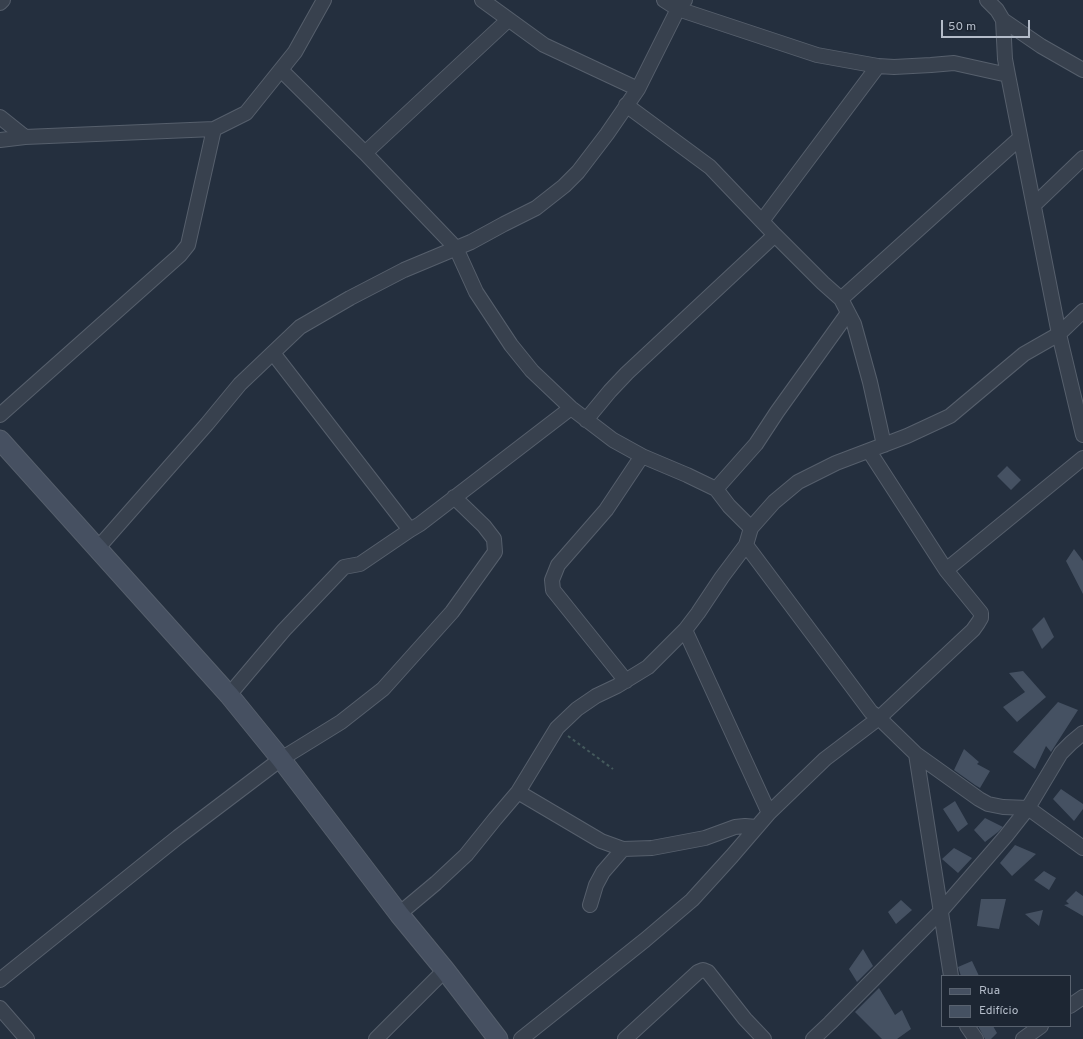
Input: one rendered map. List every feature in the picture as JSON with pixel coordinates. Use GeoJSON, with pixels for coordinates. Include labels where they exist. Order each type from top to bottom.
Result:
{"type":"FeatureCollection","features":[{"type":"Feature","properties":{"kind":"street"},"geometry":{"type":"LineString","coordinates":[[0,3],[3,0]]}},
{"type":"Feature","properties":{"kind":"street"},"geometry":{"type":"LineString","coordinates":[[0,140],[25,137],[214,129],[246,113],[295,52],[324,0]]}},
{"type":"Feature","properties":{"kind":"street"},"geometry":{"type":"LineString","coordinates":[[482,0],[544,45],[638,89]]}},
{"type":"Feature","properties":{"kind":"street"},"geometry":{"type":"LineString","coordinates":[[664,0],[681,4],[817,55],[878,66],[894,67],[954,63],[1008,75]]}},
{"type":"Feature","properties":{"kind":"street"},"geometry":{"type":"LineString","coordinates":[[986,0],[997,10],[1003,20],[1041,46],[1083,70]]}},
{"type":"Feature","properties":{"kind":"street"},"geometry":{"type":"LineString","coordinates":[[97,549],[207,424],[240,384],[300,327],[350,298],[404,270],[471,242],[536,208],[564,186],[578,172],[607,134],[638,89],[681,4]]}},
{"type":"Feature","properties":{"kind":"street"},"geometry":{"type":"LineString","coordinates":[[365,153],[508,20]]}},
{"type":"Feature","properties":{"kind":"street"},"geometry":{"type":"LineString","coordinates":[[1003,20],[1005,59],[1020,138],[1059,334],[1083,435]]}},
{"type":"Feature","properties":{"kind":"street"},"geometry":{"type":"LineString","coordinates":[[762,222],[878,66]]}},
{"type":"Feature","properties":{"kind":"street"},"geometry":{"type":"LineString","coordinates":[[281,70],[365,153],[456,248],[476,292],[511,345],[532,371],[571,408],[613,440],[642,456],[688,475],[716,489],[728,506],[751,528]]}},
{"type":"Feature","properties":{"kind":"street"},"geometry":{"type":"LineString","coordinates":[[626,105],[710,167],[762,222],[841,299],[854,324],[870,382],[884,445]]}},
{"type":"Feature","properties":{"kind":"street"},"geometry":{"type":"LineString","coordinates":[[0,117],[25,137]]}},
{"type":"Feature","properties":{"kind":"street"},"geometry":{"type":"LineString","coordinates":[[0,415],[180,255],[188,245],[214,129]]}},
{"type":"Feature","properties":{"kind":"street"},"geometry":{"type":"LineString","coordinates":[[841,299],[1020,138]]}},
{"type":"Feature","properties":{"kind":"street"},"geometry":{"type":"LineString","coordinates":[[1034,205],[1083,158]]}},
{"type":"Feature","properties":{"kind":"street"},"geometry":{"type":"LineString","coordinates":[[586,420],[627,373],[776,235]]}},
{"type":"Feature","properties":{"kind":"street"},"geometry":{"type":"LineString","coordinates":[[399,914],[466,855],[494,819],[518,792],[557,728],[596,696],[626,681],[648,667],[685,630],[746,545],[751,528],[774,502],[798,482],[836,463],[907,436],[950,416],[1024,354],[1059,334],[1083,311]]}},
{"type":"Feature","properties":{"kind":"street"},"geometry":{"type":"LineString","coordinates":[[716,489],[756,444],[777,412],[848,313]]}},
{"type":"Feature","properties":{"kind":"street"},"geometry":{"type":"LineString","coordinates":[[273,353],[410,530]]}},
{"type":"Feature","properties":{"kind":"street"},"geometry":{"type":"LineString","coordinates":[[229,695],[284,630],[344,568],[360,564],[420,524],[571,408]]}},
{"type":"Feature","properties":{"kind":"street"},"geometry":{"type":"LineString","coordinates":[[3,449],[97,549],[229,695],[281,759],[399,914],[445,970],[498,1039]]}},
{"type":"Feature","properties":{"kind":"street"},"geometry":{"type":"LineString","coordinates":[[521,1039],[645,940],[692,900],[769,814],[825,759],[879,718],[978,624],[981,618],[981,613],[946,570],[869,451]]}},
{"type":"Feature","properties":{"kind":"street"},"geometry":{"type":"LineString","coordinates":[[626,681],[553,590],[552,580],[558,565],[606,510],[642,456]]}},
{"type":"Feature","properties":{"kind":"street"},"geometry":{"type":"LineString","coordinates":[[946,570],[1083,458]]}},
{"type":"Feature","properties":{"kind":"street"},"geometry":{"type":"LineString","coordinates":[[0,980],[178,837],[281,759],[342,722],[382,688],[452,612],[495,552],[494,539],[484,526],[454,497]]}},
{"type":"Feature","properties":{"kind":"street"},"geometry":{"type":"LineString","coordinates":[[746,545],[871,712],[916,754],[979,799],[988,804],[1003,807],[1028,808],[1083,848]]}},
{"type":"Feature","properties":{"kind":"street"},"geometry":{"type":"LineString","coordinates":[[685,630],[769,814]]}},
{"type":"Feature","properties":{"kind":"street"},"geometry":{"type":"LineString","coordinates":[[813,1039],[940,912],[1006,836],[1028,808],[1061,753],[1083,733]]}},
{"type":"Feature","properties":{"kind":"street"},"geometry":{"type":"LineString","coordinates":[[916,754],[951,975]]}},
{"type":"Feature","properties":{"kind":"street"},"geometry":{"type":"LineString","coordinates":[[518,792],[601,841],[623,849],[652,848],[705,838],[735,827],[757,827]]}},
{"type":"Feature","properties":{"kind":"street"},"geometry":{"type":"LineString","coordinates":[[590,905],[596,884],[603,872],[623,849]]}},
{"type":"Feature","properties":{"kind":"street"},"geometry":{"type":"LineString","coordinates":[[376,1039],[445,970]]}},
{"type":"Feature","properties":{"kind":"street"},"geometry":{"type":"LineString","coordinates":[[625,1039],[698,972],[703,970],[708,972],[745,1019],[764,1039]]}},
{"type":"Feature","properties":{"kind":"street"},"geometry":{"type":"LineString","coordinates":[[1071,1005],[1083,997]]}},
{"type":"Feature","properties":{"kind":"street"},"geometry":{"type":"LineString","coordinates":[[0,1008],[27,1039]]}},
{"type":"Feature","properties":{"kind":"street"},"geometry":{"type":"LineString","coordinates":[[968,1027],[976,1039]]}},
{"type":"Feature","properties":{"kind":"street"},"geometry":{"type":"LineString","coordinates":[[1023,1039],[1040,1027]]}},
{"type":"Feature","properties":{"kind":"path"},"geometry":{"type":"LineString","coordinates":[[557,728],[613,769]]}},
{"type":"Feature","properties":{"kind":"building"},"geometry":{"type":"Polygon","coordinates":[[[1007,466],[1021,480],[1011,490],[997,476],[1007,466]]]}},
{"type":"Feature","properties":{"kind":"building"},"geometry":{"type":"Polygon","coordinates":[[[1074,549],[1083,561],[1083,594],[1066,561],[1074,549]]]}},
{"type":"Feature","properties":{"kind":"building"},"geometry":{"type":"Polygon","coordinates":[[[1044,617],[1054,637],[1042,649],[1032,629],[1044,617]]]}},
{"type":"Feature","properties":{"kind":"building"},"geometry":{"type":"Polygon","coordinates":[[[1023,671],[1046,697],[1017,722],[1003,707],[1025,692],[1009,673],[1023,671]]]}},
{"type":"Feature","properties":{"kind":"building"},"geometry":{"type":"Polygon","coordinates":[[[1058,702],[1078,710],[1051,752],[1046,746],[1035,769],[1013,752],[1058,702]]]}},
{"type":"Feature","properties":{"kind":"building"},"geometry":{"type":"Polygon","coordinates":[[[964,749],[979,762],[977,764],[990,771],[980,788],[954,770],[964,749]]]}},
{"type":"Feature","properties":{"kind":"building"},"geometry":{"type":"Polygon","coordinates":[[[1061,789],[1083,804],[1083,809],[1074,821],[1053,799],[1061,789]]]}},
{"type":"Feature","properties":{"kind":"building"},"geometry":{"type":"Polygon","coordinates":[[[955,801],[968,824],[958,832],[943,809],[955,801]]]}},
{"type":"Feature","properties":{"kind":"building"},"geometry":{"type":"Polygon","coordinates":[[[985,818],[1003,827],[985,842],[974,830],[985,818]]]}},
{"type":"Feature","properties":{"kind":"building"},"geometry":{"type":"Polygon","coordinates":[[[1015,845],[1036,854],[1012,876],[1000,863],[1015,845]]]}},
{"type":"Feature","properties":{"kind":"building"},"geometry":{"type":"Polygon","coordinates":[[[954,848],[972,858],[958,873],[942,859],[954,848]]]}},
{"type":"Feature","properties":{"kind":"building"},"geometry":{"type":"Polygon","coordinates":[[[1044,871],[1056,878],[1049,890],[1034,880],[1044,871]]]}},
{"type":"Feature","properties":{"kind":"building"},"geometry":{"type":"Polygon","coordinates":[[[1076,891],[1083,896],[1083,916],[1064,905],[1069,904],[1066,901],[1076,891]]]}},
{"type":"Feature","properties":{"kind":"building"},"geometry":{"type":"Polygon","coordinates":[[[981,899],[1006,899],[999,929],[977,926],[981,899]]]}},
{"type":"Feature","properties":{"kind":"building"},"geometry":{"type":"Polygon","coordinates":[[[901,900],[912,910],[896,924],[888,912],[901,900]]]}},
{"type":"Feature","properties":{"kind":"building"},"geometry":{"type":"Polygon","coordinates":[[[1043,910],[1039,926],[1025,914],[1043,910]]]}},
{"type":"Feature","properties":{"kind":"building"},"geometry":{"type":"Polygon","coordinates":[[[863,949],[873,966],[857,982],[849,969],[863,949]]]}},
{"type":"Feature","properties":{"kind":"building"},"geometry":{"type":"Polygon","coordinates":[[[972,961],[979,975],[961,975],[958,967],[972,961]]]}},
{"type":"Feature","properties":{"kind":"building"},"geometry":{"type":"Polygon","coordinates":[[[879,988],[895,1015],[902,1010],[911,1029],[897,1039],[882,1039],[855,1012],[879,988]]]}},
{"type":"Feature","properties":{"kind":"building"},"geometry":{"type":"Polygon","coordinates":[[[979,1027],[994,1027],[997,1033],[991,1039],[985,1039],[979,1027]]]}}]}
